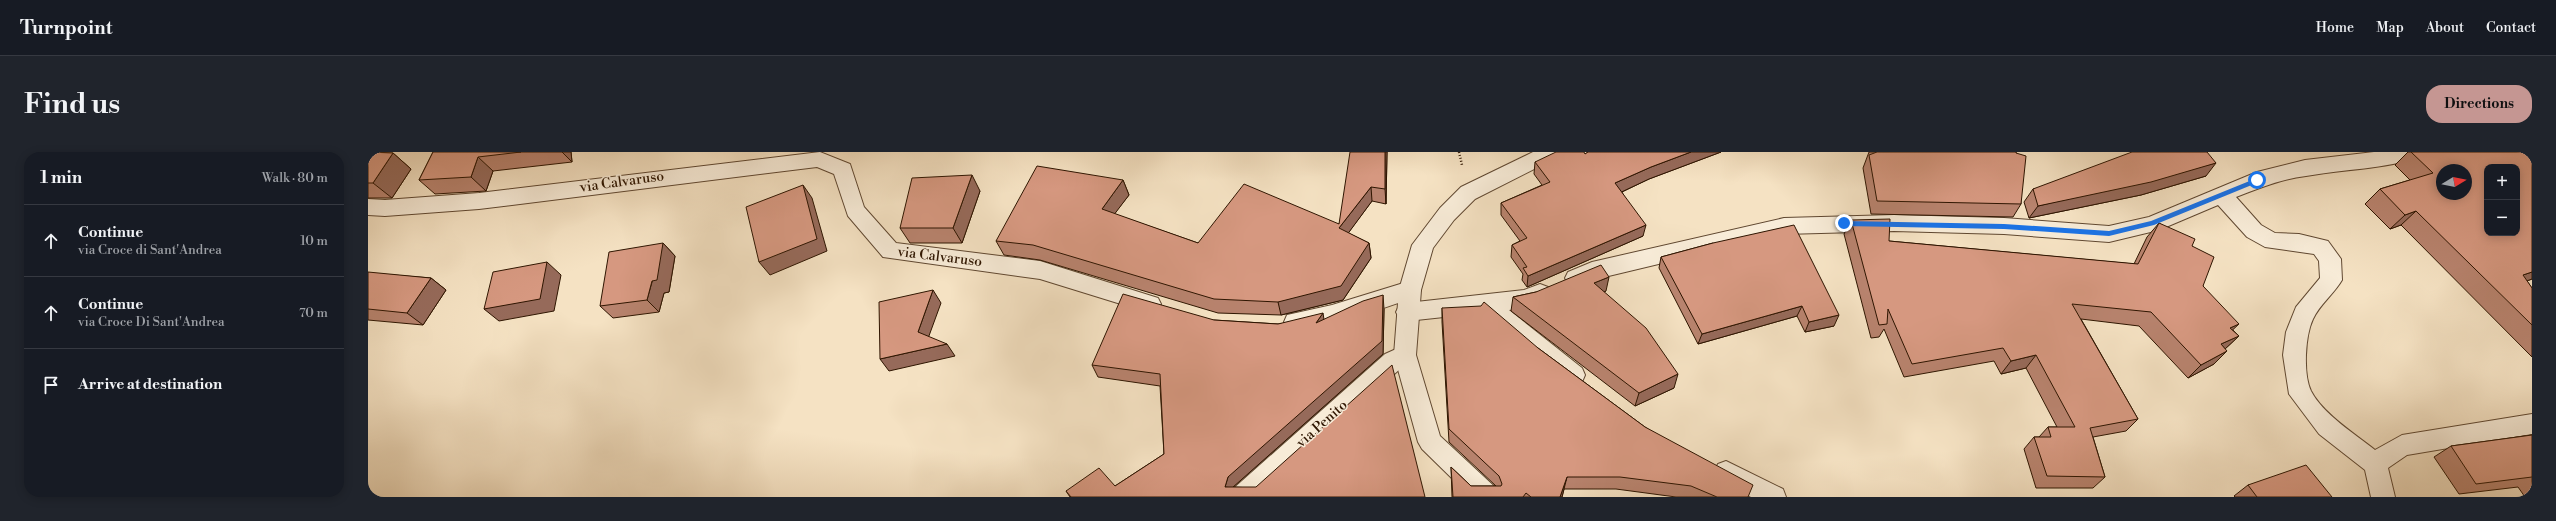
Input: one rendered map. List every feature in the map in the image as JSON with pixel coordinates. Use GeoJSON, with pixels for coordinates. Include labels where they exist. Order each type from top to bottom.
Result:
{"type":"FeatureCollection","features":[{"type":"Feature","properties":{"kind":"street"},"geometry":{"type":"LineString","coordinates":[[1488,497],[1430,442],[1405,355],[1407,312],[1410,290],[1423,245],[1448,214],[1468,193],[1551,152]]}},
{"type":"Feature","properties":{"kind":"street"},"geometry":{"type":"LineString","coordinates":[[1407,312],[1526,299],[1592,271],[1681,252],[1749,233],[1784,226],[1894,223],[2004,226],[2109,234],[2152,224],[2213,197],[2257,180],[2305,168],[2387,158],[2414,152]]}},
{"type":"Feature","properties":{"kind":"street","name":"via Calvaruso"},"geometry":{"type":"LineString","coordinates":[[368,207],[385,208],[479,201],[725,169],[818,159],[843,169],[855,210],[890,251],[1040,270],[1167,309]]}},
{"type":"Feature","properties":{"kind":"street"},"geometry":{"type":"LineString","coordinates":[[2213,197],[2254,231],[2272,241],[2299,242],[2322,247],[2330,259],[2331,280],[2304,313],[2297,332],[2294,355],[2300,394],[2327,427],[2375,464],[2383,497]]}},
{"type":"Feature","properties":{"kind":"street"},"geometry":{"type":"LineString","coordinates":[[1273,325],[1332,314],[1410,290]]}},
{"type":"Feature","properties":{"kind":"street"},"geometry":{"type":"LineString","coordinates":[[1485,304],[1588,386]]}},
{"type":"Feature","properties":{"kind":"street","name":"via Penito"},"geometry":{"type":"LineString","coordinates":[[1242,497],[1393,361],[1405,355]]}},
{"type":"Feature","properties":{"kind":"street"},"geometry":{"type":"LineString","coordinates":[[2375,464],[2402,445],[2532,424]]}},
{"type":"Feature","properties":{"kind":"street"},"geometry":{"type":"LineString","coordinates":[[1705,461],[1774,497]]}},
{"type":"Feature","properties":{"kind":"building"},"geometry":{"type":"Polygon","coordinates":[[[368,152],[393,153],[373,183],[368,183],[368,152]]]}},
{"type":"Feature","properties":{"kind":"building"},"geometry":{"type":"Polygon","coordinates":[[[433,152],[521,152],[478,157],[471,177],[419,180],[433,152]]]}},
{"type":"Feature","properties":{"kind":"building"},"geometry":{"type":"Polygon","coordinates":[[[1350,152],[1385,152],[1385,189],[1371,187],[1339,228],[1369,243],[1341,286],[1278,302],[1214,299],[1033,245],[996,241],[1037,166],[1123,180],[1102,209],[1198,243],[1244,184],[1339,224],[1350,152]]]}},
{"type":"Feature","properties":{"kind":"building"},"geometry":{"type":"Polygon","coordinates":[[[1556,152],[1584,152],[1585,154],[1588,152],[1691,152],[1651,167],[1615,183],[1646,225],[1528,276],[1523,268],[1527,267],[1512,245],[1527,238],[1501,203],[1550,182],[1535,162],[1556,152]]]}},
{"type":"Feature","properties":{"kind":"building"},"geometry":{"type":"Polygon","coordinates":[[[1877,152],[2016,152],[2026,156],[2021,204],[1877,201],[1869,155],[1877,152]]]}},
{"type":"Feature","properties":{"kind":"building"},"geometry":{"type":"Polygon","coordinates":[[[2132,152],[2207,152],[2216,163],[2151,182],[2038,206],[2033,189],[2132,152]]]}},
{"type":"Feature","properties":{"kind":"building"},"geometry":{"type":"Polygon","coordinates":[[[2411,152],[2532,153],[2532,272],[2523,275],[2532,288],[2532,325],[2416,211],[2405,215],[2380,189],[2433,173],[2411,152]]]}},
{"type":"Feature","properties":{"kind":"building"},"geometry":{"type":"Polygon","coordinates":[[[972,175],[953,228],[900,228],[912,178],[972,175]]]}},
{"type":"Feature","properties":{"kind":"building"},"geometry":{"type":"Polygon","coordinates":[[[803,185],[817,239],[759,262],[746,207],[803,185]]]}},
{"type":"Feature","properties":{"kind":"building"},"geometry":{"type":"Polygon","coordinates":[[[1890,219],[1889,241],[2138,264],[2159,223],[2195,239],[2192,246],[2214,257],[2203,286],[2239,324],[2230,328],[2239,336],[2221,344],[2227,351],[2201,365],[2151,312],[2072,304],[2138,419],[2090,428],[2105,477],[2047,476],[2034,437],[2051,437],[2048,427],[2075,427],[2036,355],[2011,361],[2003,348],[1912,364],[1888,309],[1887,324],[1879,325],[1851,220],[1890,219]]]}},
{"type":"Feature","properties":{"kind":"building"},"geometry":{"type":"Polygon","coordinates":[[[1794,225],[1839,315],[1809,322],[1802,306],[1702,334],[1661,257],[1713,243],[1794,225]]]}},
{"type":"Feature","properties":{"kind":"building"},"geometry":{"type":"Polygon","coordinates":[[[663,243],[657,280],[652,281],[647,300],[600,306],[609,252],[663,243]]]}},
{"type":"Feature","properties":{"kind":"building"},"geometry":{"type":"Polygon","coordinates":[[[547,262],[540,299],[484,309],[493,272],[547,262]]]}},
{"type":"Feature","properties":{"kind":"building"},"geometry":{"type":"Polygon","coordinates":[[[1601,265],[1609,277],[1594,283],[1646,328],[1678,374],[1639,393],[1513,297],[1536,292],[1601,265]]]}},
{"type":"Feature","properties":{"kind":"building"},"geometry":{"type":"Polygon","coordinates":[[[368,272],[431,278],[407,313],[368,309],[368,272]]]}},
{"type":"Feature","properties":{"kind":"building"},"geometry":{"type":"Polygon","coordinates":[[[933,290],[918,332],[947,344],[880,359],[879,302],[933,290]]]}},
{"type":"Feature","properties":{"kind":"building"},"geometry":{"type":"Polygon","coordinates":[[[1123,294],[1214,320],[1278,324],[1323,313],[1316,323],[1363,301],[1383,295],[1382,341],[1228,477],[1225,487],[1256,487],[1392,365],[1425,497],[1071,497],[1066,491],[1099,468],[1115,486],[1164,454],[1160,374],[1092,365],[1123,294]]]}},
{"type":"Feature","properties":{"kind":"building"},"geometry":{"type":"Polygon","coordinates":[[[1484,302],[1538,348],[1645,427],[1753,485],[1748,497],[1717,497],[1691,486],[1620,477],[1567,477],[1560,497],[1531,497],[1526,493],[1523,497],[1453,497],[1451,467],[1471,486],[1501,486],[1502,484],[1499,476],[1449,429],[1442,308],[1481,306],[1484,302]]]}},
{"type":"Feature","properties":{"kind":"building"},"geometry":{"type":"Polygon","coordinates":[[[2532,435],[2532,477],[2476,484],[2451,446],[2532,435]]]}},
{"type":"Feature","properties":{"kind":"building"},"geometry":{"type":"Polygon","coordinates":[[[2306,465],[2332,497],[2257,497],[2248,485],[2306,465]]]}},
{"type":"Feature","properties":{"kind":"route"},"geometry":{"type":"LineString","coordinates":[[1844,223],[2004,226],[2109,234],[2152,224],[2205,200],[2257,180]]}}]}
